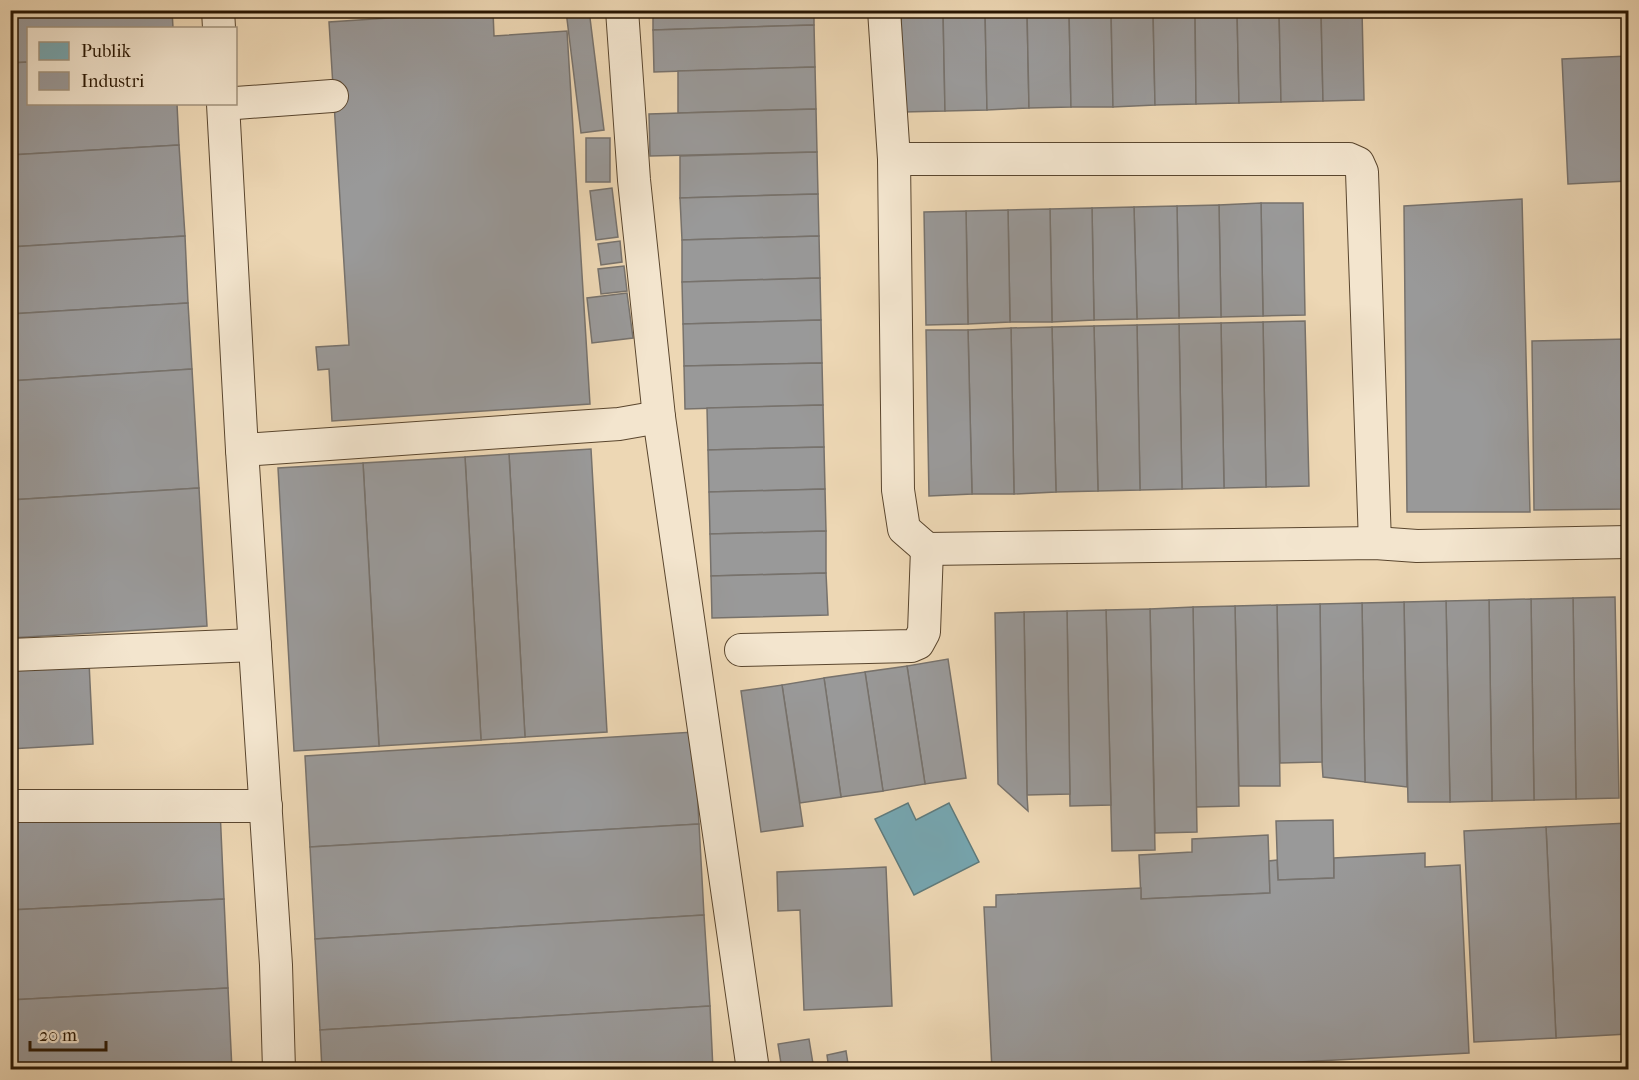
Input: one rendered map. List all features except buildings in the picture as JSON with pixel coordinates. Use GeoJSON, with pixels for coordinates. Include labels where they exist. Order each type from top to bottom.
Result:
{"type":"FeatureCollection","features":[{"type":"Feature","properties":{"kind":"street"},"geometry":{"type":"LineString","coordinates":[[218,10],[219,27]]}},
{"type":"Feature","properties":{"kind":"street"},"geometry":{"type":"LineString","coordinates":[[622,10],[634,180],[659,417],[753,1070]]}},
{"type":"Feature","properties":{"kind":"street"},"geometry":{"type":"LineString","coordinates":[[885,10],[894,159],[898,490],[904,528],[927,549],[1376,543],[1417,546],[1629,542]]}},
{"type":"Feature","properties":{"kind":"street"},"geometry":{"type":"LineString","coordinates":[[237,102],[332,96]]}},
{"type":"Feature","properties":{"kind":"street"},"geometry":{"type":"LineString","coordinates":[[223,105],[242,450],[276,965],[279,1070]]}},
{"type":"Feature","properties":{"kind":"street"},"geometry":{"type":"LineString","coordinates":[[894,159],[1349,159],[1358,164],[1362,172],[1376,543]]}},
{"type":"Feature","properties":{"kind":"street"},"geometry":{"type":"LineString","coordinates":[[242,450],[619,424],[659,417]]}},
{"type":"Feature","properties":{"kind":"street"},"geometry":{"type":"LineString","coordinates":[[741,650],[911,646],[918,643],[924,632],[927,549]]}},
{"type":"Feature","properties":{"kind":"street"},"geometry":{"type":"LineString","coordinates":[[10,655],[255,645]]}},
{"type":"Feature","properties":{"kind":"street"},"geometry":{"type":"LineString","coordinates":[[10,806],[266,806]]}}]}
